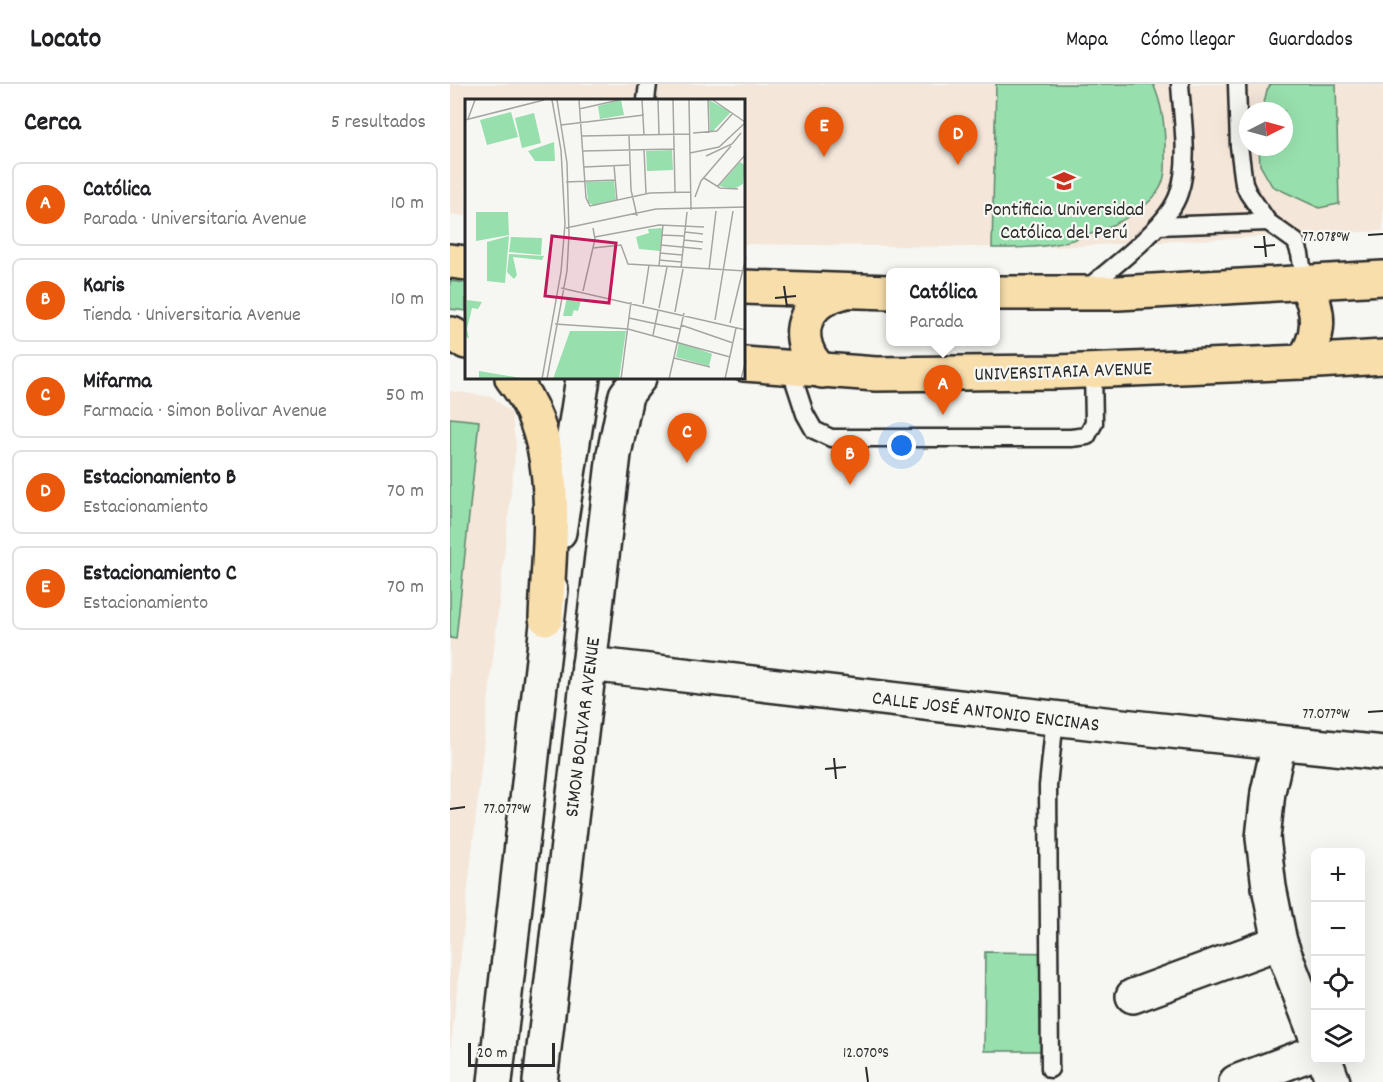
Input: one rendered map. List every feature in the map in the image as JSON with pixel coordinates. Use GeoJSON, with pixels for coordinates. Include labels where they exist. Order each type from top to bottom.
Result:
{"type":"FeatureCollection","features":[{"type":"Feature","properties":{"kind":"main road"},"geometry":{"type":"LineString","coordinates":[[450,261],[465,263]]}},
{"type":"Feature","properties":{"kind":"main road"},"geometry":{"type":"LineString","coordinates":[[1000,293],[1081,293],[1305,284],[1383,278]]}},
{"type":"Feature","properties":{"kind":"main road"},"geometry":{"type":"LineString","coordinates":[[1302,363],[1310,352],[1318,326],[1317,310],[1305,284]]}},
{"type":"Feature","properties":{"kind":"main road"},"geometry":{"type":"LineString","coordinates":[[746,287],[886,292]]}},
{"type":"Feature","properties":{"kind":"main road"},"geometry":{"type":"LineString","coordinates":[[822,371],[807,352],[802,333],[804,326],[810,312],[821,300],[846,291]]}},
{"type":"Feature","properties":{"kind":"main road","name":"UNIVERSITARIA AVENUE"},"geometry":{"type":"LineString","coordinates":[[746,364],[876,374],[1093,371],[1302,363],[1383,357]]}},
{"type":"Feature","properties":{"kind":"main road"},"geometry":{"type":"LineString","coordinates":[[513,380],[528,403],[539,429],[547,463],[549,512],[546,618]]}},
{"type":"Feature","properties":{"kind":"main road"},"geometry":{"type":"LineString","coordinates":[[541,1075],[496,1072],[546,618],[583,380]]}},
{"type":"Feature","properties":{"kind":"main road","name":"SIMON BOLIVAR AVENUE"},"geometry":{"type":"LineString","coordinates":[[541,1075],[616,444],[626,395],[637,380]]}},
{"type":"Feature","properties":{"kind":"main road","name":"CALLE JOSÉ ANTONIO ENCINAS"},"geometry":{"type":"LineString","coordinates":[[589,664],[1383,753]]}},
{"type":"Feature","properties":{"kind":"main road"},"geometry":{"type":"LineString","coordinates":[[534,727],[581,731]]}},
{"type":"Feature","properties":{"kind":"main road"},"geometry":{"type":"LineString","coordinates":[[1279,743],[1268,792],[1263,838],[1269,887],[1280,942],[1311,1023]]}},
{"type":"Feature","properties":{"kind":"main road"},"geometry":{"type":"LineString","coordinates":[[1133,996],[1280,942]]}},
{"type":"Feature","properties":{"kind":"main road"},"geometry":{"type":"LineString","coordinates":[[1236,1082],[1311,1054]]}},
{"type":"Feature","properties":{"kind":"main road"},"geometry":{"type":"LineString","coordinates":[[1326,1064],[1333,1082]]}},
{"type":"Feature","properties":{"kind":"lane"},"geometry":{"type":"LineString","coordinates":[[646,99],[648,84]]}},
{"type":"Feature","properties":{"kind":"lane"},"geometry":{"type":"LineString","coordinates":[[1081,293],[1158,226],[1179,196],[1184,165],[1180,84]]}},
{"type":"Feature","properties":{"kind":"lane"},"geometry":{"type":"LineString","coordinates":[[1237,84],[1241,173],[1248,193],[1268,222],[1296,243],[1305,284]]}},
{"type":"Feature","properties":{"kind":"lane"},"geometry":{"type":"LineString","coordinates":[[1158,226],[1268,222]]}},
{"type":"Feature","properties":{"kind":"lane"},"geometry":{"type":"LineString","coordinates":[[790,368],[805,414],[814,430],[831,438],[1071,438],[1087,436],[1094,423],[1093,371]]}},
{"type":"Feature","properties":{"kind":"lane"},"geometry":{"type":"LineString","coordinates":[[1050,1069],[1048,786],[1055,718]]}},
{"type":"Feature","properties":{"kind":"shaded area","name":"Pontificia Universidad Católica del Perú"},"geometry":{"type":"Polygon","coordinates":[[[450,84],[1383,84],[1383,231],[1035,248],[746,244],[746,99],[465,99],[465,216],[450,214],[450,84]]]}},
{"type":"Feature","properties":{"kind":"shaded area"},"geometry":{"type":"Polygon","coordinates":[[[450,391],[493,397],[511,413],[516,445],[450,1054],[450,391]]]}},
{"type":"Feature","properties":{"kind":"green space"},"geometry":{"type":"Polygon","coordinates":[[[996,84],[1153,84],[1161,107],[1164,131],[1165,168],[1160,188],[1153,198],[1130,216],[1102,230],[1044,246],[992,248],[996,84]]]}},
{"type":"Feature","properties":{"kind":"green space"},"geometry":{"type":"Polygon","coordinates":[[[1271,84],[1336,84],[1339,204],[1319,208],[1272,186],[1260,165],[1260,156],[1293,156],[1293,102],[1264,102],[1271,84]]]}},
{"type":"Feature","properties":{"kind":"green space"},"geometry":{"type":"Polygon","coordinates":[[[450,281],[465,283],[465,311],[450,309],[450,281]]]}},
{"type":"Feature","properties":{"kind":"green space"},"geometry":{"type":"Polygon","coordinates":[[[450,418],[479,421],[456,639],[450,638],[450,418]]]}},
{"type":"Feature","properties":{"kind":"green space"},"geometry":{"type":"Polygon","coordinates":[[[985,952],[1058,953],[1057,1051],[984,1051],[985,952]]]}},
{"type":"Feature","properties":{"kind":"place","name":"Estacionamiento C"},"geometry":{"type":"Point","coordinates":[824,157]}},
{"type":"Feature","properties":{"kind":"place","name":"Estacionamiento B"},"geometry":{"type":"Point","coordinates":[958,165]}},
{"type":"Feature","properties":{"kind":"place","name":"Pontificia Universidad Católica del Perú"},"geometry":{"type":"Point","coordinates":[1064,181]}},
{"type":"Feature","properties":{"kind":"place","name":"Católica"},"geometry":{"type":"Point","coordinates":[943,415]}},
{"type":"Feature","properties":{"kind":"place","name":"Mifarma"},"geometry":{"type":"Point","coordinates":[687,463]}},
{"type":"Feature","properties":{"kind":"place","name":"Karis"},"geometry":{"type":"Point","coordinates":[850,485]}}]}
